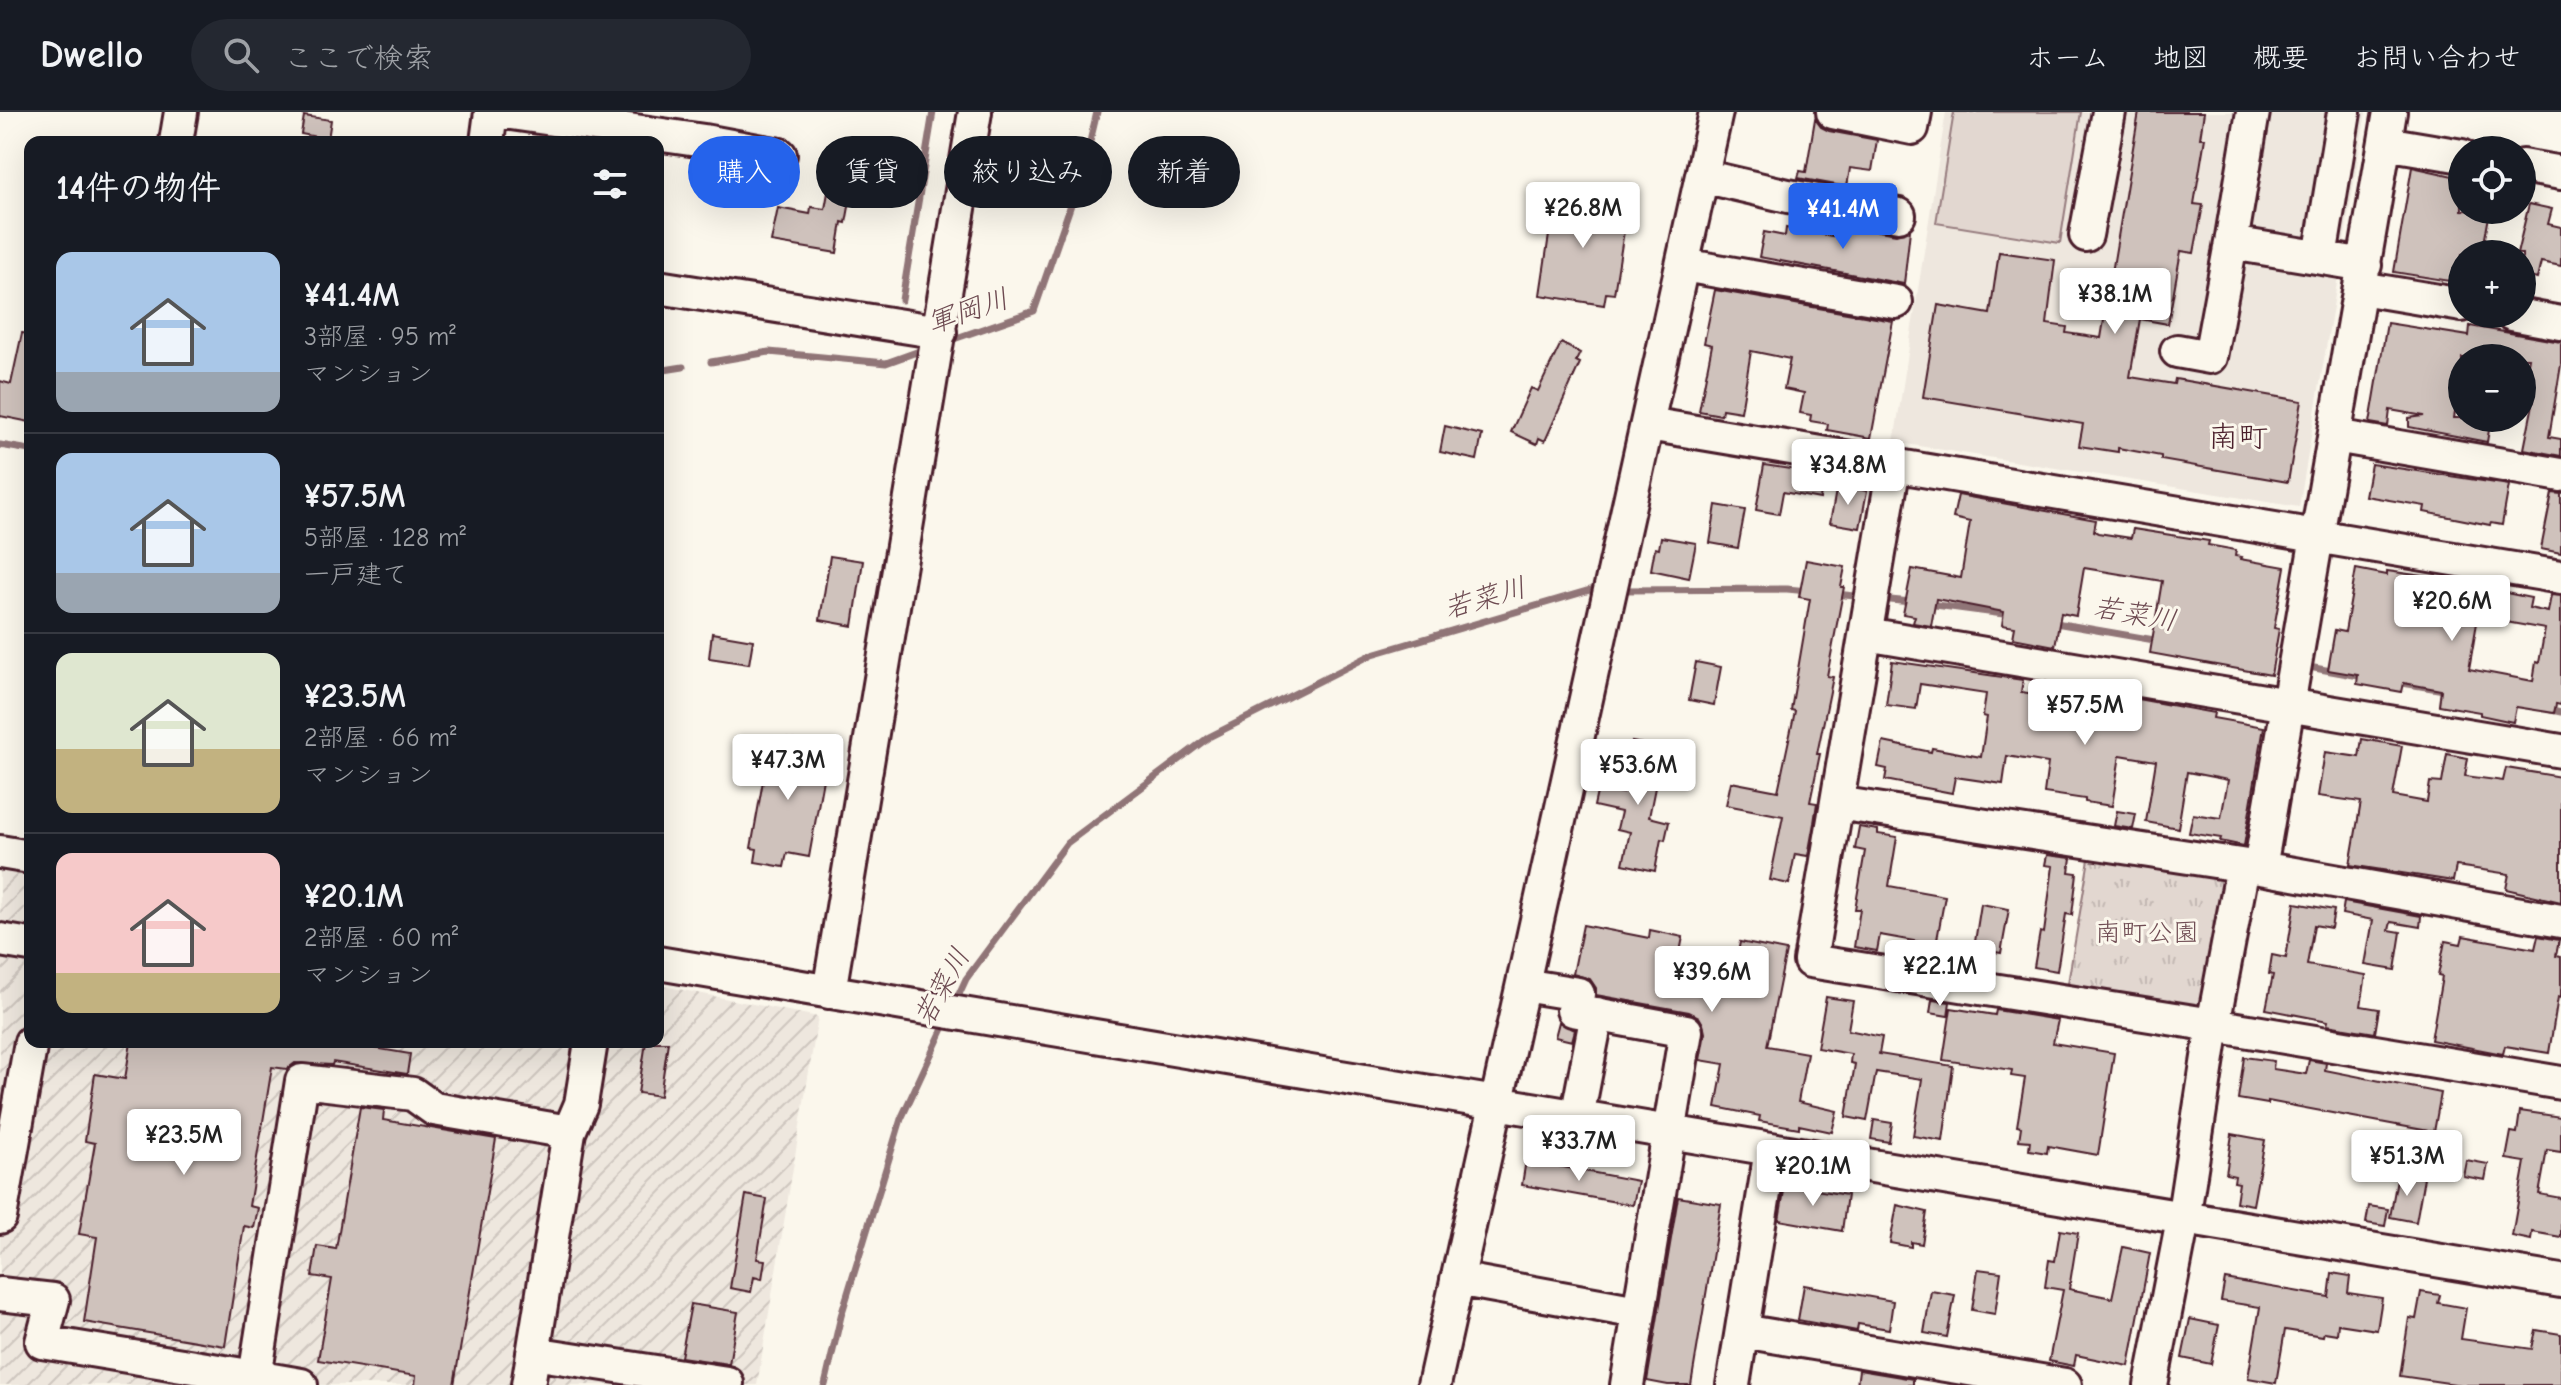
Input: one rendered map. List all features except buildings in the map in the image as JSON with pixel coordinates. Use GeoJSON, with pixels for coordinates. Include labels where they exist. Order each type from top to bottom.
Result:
{"type":"FeatureCollection","features":[{"type":"Feature","properties":{"kind":"street"},"geometry":{"type":"LineString","coordinates":[[177,136],[181,112]]}},
{"type":"Feature","properties":{"kind":"street"},"geometry":{"type":"LineString","coordinates":[[488,136],[491,112]]}},
{"type":"Feature","properties":{"kind":"street"},"geometry":{"type":"LineString","coordinates":[[504,112],[707,127],[730,136]]}},
{"type":"Feature","properties":{"kind":"street"},"geometry":{"type":"LineString","coordinates":[[829,992],[975,112]]}},
{"type":"Feature","properties":{"kind":"street"},"geometry":{"type":"LineString","coordinates":[[1434,1385],[1716,112]]}},
{"type":"Feature","properties":{"kind":"street"},"geometry":{"type":"LineString","coordinates":[[1833,112],[1912,128],[1915,112]]}},
{"type":"Feature","properties":{"kind":"street"},"geometry":{"type":"LineString","coordinates":[[2086,235],[2109,112]]}},
{"type":"Feature","properties":{"kind":"street"},"geometry":{"type":"LineString","coordinates":[[2177,351],[2210,357],[2253,112]]}},
{"type":"Feature","properties":{"kind":"street"},"geometry":{"type":"LineString","coordinates":[[2320,257],[2344,112]]}},
{"type":"Feature","properties":{"kind":"street"},"geometry":{"type":"LineString","coordinates":[[2151,1385],[2183,1220],[2213,1025],[2289,706],[2388,128],[2448,151]]}},
{"type":"Feature","properties":{"kind":"street"},"geometry":{"type":"LineString","coordinates":[[2536,169],[2561,173]]}},
{"type":"Feature","properties":{"kind":"street"},"geometry":{"type":"LineString","coordinates":[[1702,176],[1788,196],[1899,215]]}},
{"type":"Feature","properties":{"kind":"street"},"geometry":{"type":"LineString","coordinates":[[2231,243],[2320,257],[2363,276],[2448,301]]}},
{"type":"Feature","properties":{"kind":"street"},"geometry":{"type":"LineString","coordinates":[[1683,265],[1896,302]]}},
{"type":"Feature","properties":{"kind":"street"},"geometry":{"type":"LineString","coordinates":[[664,288],[940,332]]}},
{"type":"Feature","properties":{"kind":"street"},"geometry":{"type":"LineString","coordinates":[[2536,318],[2561,323]]}},
{"type":"Feature","properties":{"kind":"street"},"geometry":{"type":"LineString","coordinates":[[1648,424],[2561,577]]}},
{"type":"Feature","properties":{"kind":"street"},"geometry":{"type":"LineString","coordinates":[[2335,436],[2561,475]]}},
{"type":"Feature","properties":{"kind":"street"},"geometry":{"type":"LineString","coordinates":[[1894,465],[1810,961],[2561,1083]]}},
{"type":"Feature","properties":{"kind":"street"},"geometry":{"type":"LineString","coordinates":[[1866,634],[2561,751]]}},
{"type":"Feature","properties":{"kind":"street"},"geometry":{"type":"LineString","coordinates":[[1837,803],[2252,867],[2561,921]]}},
{"type":"Feature","properties":{"kind":"street"},"geometry":{"type":"LineString","coordinates":[[0,852],[24,856]]}},
{"type":"Feature","properties":{"kind":"street"},"geometry":{"type":"LineString","coordinates":[[0,940],[24,944]]}},
{"type":"Feature","properties":{"kind":"street"},"geometry":{"type":"LineString","coordinates":[[664,964],[2561,1281]]}},
{"type":"Feature","properties":{"kind":"street"},"geometry":{"type":"LineString","coordinates":[[1523,985],[1578,994],[1573,1010],[1686,1031],[1627,1385]]}},
{"type":"Feature","properties":{"kind":"street"},"geometry":{"type":"LineString","coordinates":[[1577,1117],[1597,1014]]}},
{"type":"Feature","properties":{"kind":"street"},"geometry":{"type":"LineString","coordinates":[[0,1217],[30,1048]]}},
{"type":"Feature","properties":{"kind":"street"},"geometry":{"type":"LineString","coordinates":[[528,1385],[569,1132],[581,1104],[590,1048]]}},
{"type":"Feature","properties":{"kind":"street"},"geometry":{"type":"LineString","coordinates":[[255,1377],[302,1081],[413,1094],[434,1109],[569,1132]]}},
{"type":"Feature","properties":{"kind":"street"},"geometry":{"type":"LineString","coordinates":[[1733,1385],[1771,1150]]}},
{"type":"Feature","properties":{"kind":"street"},"geometry":{"type":"LineString","coordinates":[[1457,1279],[1638,1312]]}},
{"type":"Feature","properties":{"kind":"street"},"geometry":{"type":"LineString","coordinates":[[0,1294],[53,1300],[42,1342],[301,1385]]}},
{"type":"Feature","properties":{"kind":"street"},"geometry":{"type":"LineString","coordinates":[[1742,1331],[2065,1385]]}},
{"type":"Feature","properties":{"kind":"street"},"geometry":{"type":"LineString","coordinates":[[533,1353],[727,1383]]}},
{"type":"Feature","properties":{"kind":"shaded area"},"geometry":{"type":"Polygon","coordinates":[[[1946,112],[2366,112],[2299,507],[1894,442],[1946,112]]]}},
{"type":"Feature","properties":{"kind":"shaded area"},"geometry":{"type":"Polygon","coordinates":[[[0,855],[24,860],[24,1048],[664,1048],[664,986],[818,1017],[757,1385],[0,1385],[0,855]]]}},
{"type":"Feature","properties":{"kind":"green space"},"geometry":{"type":"Polygon","coordinates":[[[1954,112],[2081,112],[2060,243],[1936,223],[1954,112]]]}},
{"type":"Feature","properties":{"kind":"green space","name":"南町公園"},"geometry":{"type":"Polygon","coordinates":[[[2090,853],[2227,876],[2204,1012],[2067,989],[2090,853]]]}},
{"type":"Feature","properties":{"kind":"waterway"},"geometry":{"type":"LineString","coordinates":[[902,300],[933,112]]}},
{"type":"Feature","properties":{"kind":"waterway","name":"軍岡川"},"geometry":{"type":"LineString","coordinates":[[948,341],[1034,311],[1084,167],[1097,112]]}},
{"type":"Feature","properties":{"kind":"waterway","name":"軍岡川"},"geometry":{"type":"LineString","coordinates":[[711,362],[769,352],[886,363],[925,349]]}},
{"type":"Feature","properties":{"kind":"waterway","name":"軍岡川"},"geometry":{"type":"LineString","coordinates":[[664,370],[683,367]]}},
{"type":"Feature","properties":{"kind":"waterway","name":"軍岡川"},"geometry":{"type":"LineString","coordinates":[[0,445],[24,449]]}},
{"type":"Feature","properties":{"kind":"waterway","name":"若菜川"},"geometry":{"type":"LineString","coordinates":[[954,1005],[966,979],[1067,843],[1209,737],[1373,654],[1590,590],[1600,590]]}},
{"type":"Feature","properties":{"kind":"waterway","name":"若菜川"},"geometry":{"type":"LineString","coordinates":[[1621,590],[1808,591]]}},
{"type":"Feature","properties":{"kind":"waterway","name":"若菜川"},"geometry":{"type":"LineString","coordinates":[[1836,594],[1864,597]]}},
{"type":"Feature","properties":{"kind":"waterway","name":"若菜川"},"geometry":{"type":"LineString","coordinates":[[1880,599],[1911,602]]}},
{"type":"Feature","properties":{"kind":"waterway","name":"若菜川"},"geometry":{"type":"LineString","coordinates":[[1928,604],[2011,615]]}},
{"type":"Feature","properties":{"kind":"waterway","name":"若菜川"},"geometry":{"type":"LineString","coordinates":[[2050,622],[2160,641]]}},
{"type":"Feature","properties":{"kind":"waterway","name":"若菜川"},"geometry":{"type":"LineString","coordinates":[[2303,666],[2365,677]]}},
{"type":"Feature","properties":{"kind":"waterway","name":"若菜川"},"geometry":{"type":"LineString","coordinates":[[2397,682],[2444,690]]}},
{"type":"Feature","properties":{"kind":"waterway","name":"若菜川"},"geometry":{"type":"LineString","coordinates":[[2547,709],[2561,712]]}},
{"type":"Feature","properties":{"kind":"waterway","name":"若菜川"},"geometry":{"type":"LineString","coordinates":[[825,1385],[841,1316],[901,1119],[947,1020]]}},
{"type":"Feature","properties":{"kind":"district","name":"南町"},"geometry":{"type":"Point","coordinates":[2238,437]}}]}
